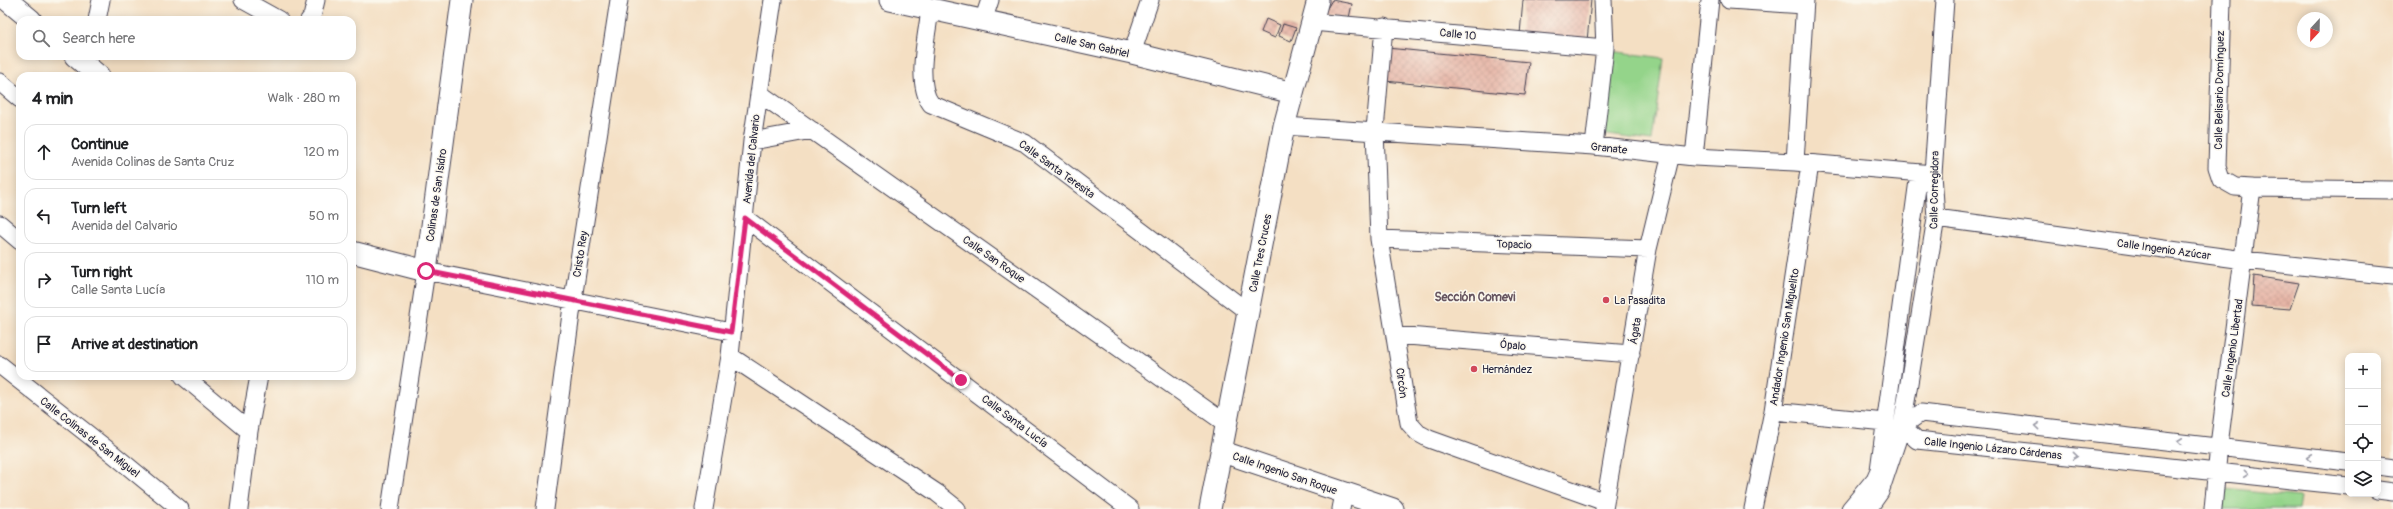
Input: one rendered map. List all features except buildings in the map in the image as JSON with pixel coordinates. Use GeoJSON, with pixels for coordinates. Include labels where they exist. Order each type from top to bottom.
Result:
{"type":"FeatureCollection","features":[{"type":"Feature","properties":{"kind":"street"},"geometry":{"type":"LineString","coordinates":[[7,0],[26,16]]}},
{"type":"Feature","properties":{"kind":"street"},"geometry":{"type":"LineString","coordinates":[[98,16],[101,0]]}},
{"type":"Feature","properties":{"kind":"street"},"geometry":{"type":"LineString","coordinates":[[243,0],[272,16]]}},
{"type":"Feature","properties":{"kind":"street"},"geometry":{"type":"LineString","coordinates":[[310,16],[316,0]]}},
{"type":"Feature","properties":{"kind":"street","name":"Colinas de San Isidro"},"geometry":{"type":"LineString","coordinates":[[390,509],[426,271],[462,0]]}},
{"type":"Feature","properties":{"kind":"street","name":"Cristo Rey"},"geometry":{"type":"LineString","coordinates":[[545,509],[573,299],[618,0]]}},
{"type":"Feature","properties":{"kind":"street","name":"Avenida del Calvario"},"geometry":{"type":"LineString","coordinates":[[704,509],[730,356],[731,332],[745,218],[752,141],[773,0]]}},
{"type":"Feature","properties":{"kind":"street","name":"Calle San Gabriel"},"geometry":{"type":"LineString","coordinates":[[890,0],[1132,54],[1293,93]]}},
{"type":"Feature","properties":{"kind":"street"},"geometry":{"type":"LineString","coordinates":[[983,21],[990,0]]}},
{"type":"Feature","properties":{"kind":"street"},"geometry":{"type":"LineString","coordinates":[[1132,54],[1150,0]]}},
{"type":"Feature","properties":{"kind":"street","name":"Calle Tres Cruces"},"geometry":{"type":"LineString","coordinates":[[1210,509],[1223,452],[1284,126],[1318,0]]}},
{"type":"Feature","properties":{"kind":"street"},"geometry":{"type":"LineString","coordinates":[[1594,146],[1605,48],[1603,0]]}},
{"type":"Feature","properties":{"kind":"street"},"geometry":{"type":"LineString","coordinates":[[1694,157],[1710,0]]}},
{"type":"Feature","properties":{"kind":"street"},"geometry":{"type":"LineString","coordinates":[[1729,0],[1804,3]]}},
{"type":"Feature","properties":{"kind":"street","name":"Calle Corregidora"},"geometry":{"type":"LineString","coordinates":[[1868,509],[1880,492],[1902,426],[1936,218],[1926,173],[1945,0]]}},
{"type":"Feature","properties":{"kind":"street","name":"Calle Belisario Domínguez"},"geometry":{"type":"LineString","coordinates":[[2222,0],[2217,167],[2221,179],[2236,187],[2252,188]]}},
{"type":"Feature","properties":{"kind":"street","name":"Andador Ingenio San Miguelito"},"geometry":{"type":"LineString","coordinates":[[1753,509],[1773,411],[1802,163],[1804,3]]}},
{"type":"Feature","properties":{"kind":"street","name":"Calle Santa Teresita"},"geometry":{"type":"LineString","coordinates":[[930,10],[923,72],[924,91],[930,104],[1025,143],[1248,312]]}},
{"type":"Feature","properties":{"kind":"street","name":"Calle 10"},"geometry":{"type":"LineString","coordinates":[[1312,22],[1384,27],[1605,48]]}},
{"type":"Feature","properties":{"kind":"street","name":"Circón"},"geometry":{"type":"LineString","coordinates":[[1384,27],[1375,130],[1379,239],[1407,417],[1412,427],[1418,434],[1605,505]]}},
{"type":"Feature","properties":{"kind":"street"},"geometry":{"type":"LineString","coordinates":[[0,82],[16,96]]}},
{"type":"Feature","properties":{"kind":"street","name":"Calle San Roque"},"geometry":{"type":"LineString","coordinates":[[759,93],[1228,425]]}},
{"type":"Feature","properties":{"kind":"street","name":"Granate"},"geometry":{"type":"LineString","coordinates":[[1284,126],[1375,130],[1594,146],[1694,157],[1802,163],[1926,173]]}},
{"type":"Feature","properties":{"kind":"street"},"geometry":{"type":"LineString","coordinates":[[752,141],[812,130]]}},
{"type":"Feature","properties":{"kind":"street","name":"Ágata"},"geometry":{"type":"LineString","coordinates":[[1605,505],[1648,249],[1671,154]]}},
{"type":"Feature","properties":{"kind":"street"},"geometry":{"type":"LineString","coordinates":[[1850,509],[1878,474],[1926,173]]}},
{"type":"Feature","properties":{"kind":"street"},"geometry":{"type":"LineString","coordinates":[[2252,188],[2393,190]]}},
{"type":"Feature","properties":{"kind":"street","name":"Calle Ingenio Libertad"},"geometry":{"type":"LineString","coordinates":[[2213,509],[2219,446],[2252,188]]}},
{"type":"Feature","properties":{"kind":"street","name":"Calle Santa Lucía"},"geometry":{"type":"LineString","coordinates":[[745,218],[1130,509]]}},
{"type":"Feature","properties":{"kind":"street","name":"Calle Ingenio Azúcar"},"geometry":{"type":"LineString","coordinates":[[1936,218],[2244,260],[2393,276]]}},
{"type":"Feature","properties":{"kind":"street"},"geometry":{"type":"LineString","coordinates":[[0,224],[16,238]]}},
{"type":"Feature","properties":{"kind":"street","name":"Topacio"},"geometry":{"type":"LineString","coordinates":[[1379,239],[1648,249]]}},
{"type":"Feature","properties":{"kind":"street"},"geometry":{"type":"LineString","coordinates":[[356,253],[426,271],[573,299],[731,332]]}},
{"type":"Feature","properties":{"kind":"street","name":"Ópalo"},"geometry":{"type":"LineString","coordinates":[[1395,335],[1631,354]]}},
{"type":"Feature","properties":{"kind":"street"},"geometry":{"type":"LineString","coordinates":[[730,356],[936,501],[957,509]]}},
{"type":"Feature","properties":{"kind":"street","name":"Calle Colinas de San Miguel"},"geometry":{"type":"LineString","coordinates":[[0,365],[16,377]]}},
{"type":"Feature","properties":{"kind":"street","name":"Calle Colinas de San Miguel"},"geometry":{"type":"LineString","coordinates":[[19,380],[114,454],[180,509]]}},
{"type":"Feature","properties":{"kind":"street"},"geometry":{"type":"LineString","coordinates":[[187,380],[249,431]]}},
{"type":"Feature","properties":{"kind":"street"},"geometry":{"type":"LineString","coordinates":[[238,509],[249,431],[258,380]]}},
{"type":"Feature","properties":{"kind":"street"},"geometry":{"type":"LineString","coordinates":[[1773,411],[1886,422]]}},
{"type":"Feature","properties":{"kind":"street"},"geometry":{"type":"LineString","coordinates":[[1902,426],[1921,413],[2345,462]]}},
{"type":"Feature","properties":{"kind":"street","name":"Calle Ingenio Lázaro Cárdenas"},"geometry":{"type":"LineString","coordinates":[[1902,426],[1917,440],[2345,486]]}},
{"type":"Feature","properties":{"kind":"street","name":"Calle Ingenio San Roque"},"geometry":{"type":"LineString","coordinates":[[1223,452],[1343,501],[1393,509]]}},
{"type":"Feature","properties":{"kind":"street"},"geometry":{"type":"LineString","coordinates":[[2381,466],[2393,468]]}},
{"type":"Feature","properties":{"kind":"street"},"geometry":{"type":"LineString","coordinates":[[2381,490],[2393,492]]}},
{"type":"Feature","properties":{"kind":"green space"},"geometry":{"type":"Polygon","coordinates":[[[1611,51],[1663,58],[1652,141],[1601,134],[1611,51]]]}},
{"type":"Feature","properties":{"kind":"green space"},"geometry":{"type":"Polygon","coordinates":[[[2216,488],[2300,497],[2298,509],[2213,509],[2216,488]]]}},
{"type":"Feature","properties":{"kind":"place","name":"La Pasadita"},"geometry":{"type":"Point","coordinates":[1606,300]}},
{"type":"Feature","properties":{"kind":"place","name":"Hernández"},"geometry":{"type":"Point","coordinates":[1474,369]}},
{"type":"Feature","properties":{"kind":"district","name":"Sección Comevi"},"geometry":{"type":"Point","coordinates":[1475,297]}},
{"type":"Feature","properties":{"kind":"route"},"geometry":{"type":"LineString","coordinates":[[426,271],[573,299],[731,332],[745,218],[961,380]]}}]}
